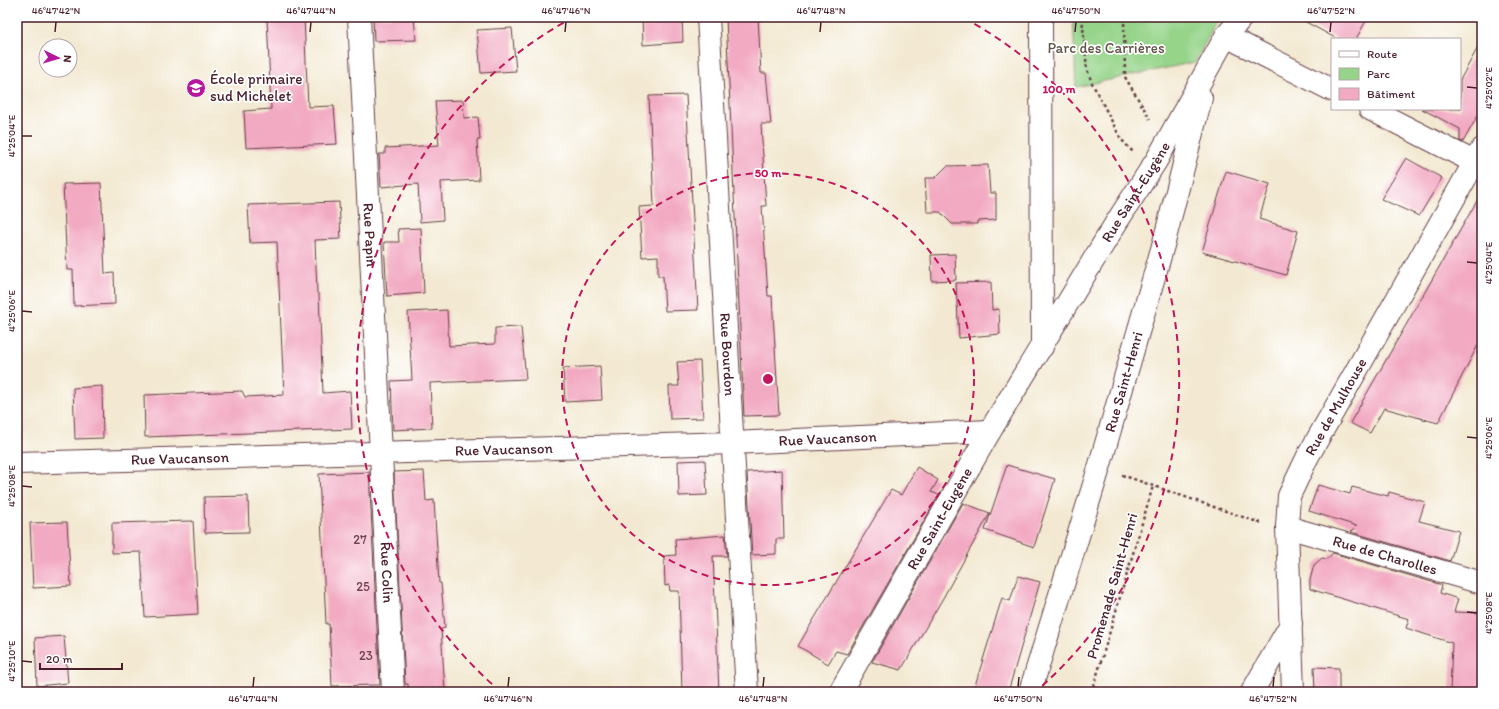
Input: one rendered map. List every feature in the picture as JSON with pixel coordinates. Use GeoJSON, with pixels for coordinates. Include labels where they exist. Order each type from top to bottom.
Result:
{"type":"FeatureCollection","features":[{"type":"Feature","properties":{"kind":"street","name":"Rue Papin"},"geometry":{"type":"LineString","coordinates":[[359,17],[382,453]]}},
{"type":"Feature","properties":{"kind":"street","name":"Rue Bourdon"},"geometry":{"type":"LineString","coordinates":[[708,17],[747,692]]}},
{"type":"Feature","properties":{"kind":"street"},"geometry":{"type":"LineString","coordinates":[[1041,17],[1042,347]]}},
{"type":"Feature","properties":{"kind":"street","name":"Rue Saint-Eugène"},"geometry":{"type":"LineString","coordinates":[[840,692],[990,431],[1171,135],[1226,36],[1242,17]]}},
{"type":"Feature","properties":{"kind":"street"},"geometry":{"type":"LineString","coordinates":[[1226,36],[1331,89]]}},
{"type":"Feature","properties":{"kind":"street","name":"Rue Saint-Henri"},"geometry":{"type":"LineString","coordinates":[[1030,692],[1099,468],[1164,242],[1208,70]]}},
{"type":"Feature","properties":{"kind":"street"},"geometry":{"type":"LineString","coordinates":[[1372,110],[1480,159]]}},
{"type":"Feature","properties":{"kind":"street","name":"Rue de Mulhouse"},"geometry":{"type":"LineString","coordinates":[[1293,692],[1288,530],[1289,496],[1308,456],[1480,159]]}},
{"type":"Feature","properties":{"kind":"street","name":"Rue Vaucanson"},"geometry":{"type":"LineString","coordinates":[[17,463],[733,443],[990,431]]}},
{"type":"Feature","properties":{"kind":"street","name":"Rue Colin"},"geometry":{"type":"LineString","coordinates":[[382,453],[393,692]]}},
{"type":"Feature","properties":{"kind":"street","name":"Rue de Charolles"},"geometry":{"type":"LineString","coordinates":[[1288,530],[1482,583]]}},
{"type":"Feature","properties":{"kind":"street"},"geometry":{"type":"LineString","coordinates":[[1252,692],[1291,624]]}},
{"type":"Feature","properties":{"kind":"path"},"geometry":{"type":"LineString","coordinates":[[1082,17],[1087,69],[1092,83],[1121,139],[1150,170]]}},
{"type":"Feature","properties":{"kind":"path"},"geometry":{"type":"LineString","coordinates":[[1124,17],[1125,77],[1155,127],[1171,135]]}},
{"type":"Feature","properties":{"kind":"path"},"geometry":{"type":"LineString","coordinates":[[1099,468],[1288,530]]}},
{"type":"Feature","properties":{"kind":"path","name":"Promenade Saint-Henri"},"geometry":{"type":"LineString","coordinates":[[1092,692],[1153,486]]}},
{"type":"Feature","properties":{"kind":"green space","name":"Parc des Carrières"},"geometry":{"type":"Polygon","coordinates":[[[1073,17],[1219,17],[1195,62],[1076,87],[1073,17]]]}},
{"type":"Feature","properties":{"kind":"building"},"geometry":{"type":"Polygon","coordinates":[[[267,17],[304,17],[308,107],[334,106],[337,144],[246,148],[244,111],[271,109],[267,17]]]}},
{"type":"Feature","properties":{"kind":"building"},"geometry":{"type":"Polygon","coordinates":[[[373,17],[414,17],[416,40],[374,41],[373,17]]]}},
{"type":"Feature","properties":{"kind":"building"},"geometry":{"type":"Polygon","coordinates":[[[642,17],[682,17],[683,42],[643,45],[642,17]]]}},
{"type":"Feature","properties":{"kind":"building"},"geometry":{"type":"Polygon","coordinates":[[[726,17],[758,17],[761,73],[766,73],[771,124],[761,124],[766,206],[762,206],[768,296],[772,296],[779,415],[744,416],[726,17]]]}},
{"type":"Feature","properties":{"kind":"building"},"geometry":{"type":"Polygon","coordinates":[[[1297,17],[1368,17],[1357,38],[1335,38],[1297,17]]]}},
{"type":"Feature","properties":{"kind":"building"},"geometry":{"type":"Polygon","coordinates":[[[512,28],[516,71],[481,73],[477,30],[512,28]]]}},
{"type":"Feature","properties":{"kind":"building"},"geometry":{"type":"Polygon","coordinates":[[[1482,40],[1482,108],[1463,142],[1460,141],[1460,129],[1424,110],[1461,110],[1461,78],[1482,40]]]}},
{"type":"Feature","properties":{"kind":"building"},"geometry":{"type":"Polygon","coordinates":[[[686,95],[698,310],[665,311],[663,276],[658,276],[658,256],[642,257],[639,207],[654,206],[649,96],[686,95]]]}},
{"type":"Feature","properties":{"kind":"building"},"geometry":{"type":"Polygon","coordinates":[[[463,100],[464,118],[478,117],[480,140],[477,140],[479,180],[441,182],[443,220],[420,222],[418,184],[381,187],[379,154],[385,154],[385,148],[439,145],[435,101],[463,100]]]}},
{"type":"Feature","properties":{"kind":"building"},"geometry":{"type":"Polygon","coordinates":[[[1406,158],[1442,178],[1419,216],[1381,199],[1406,158]]]}},
{"type":"Feature","properties":{"kind":"building"},"geometry":{"type":"Polygon","coordinates":[[[988,165],[990,193],[996,193],[996,220],[977,221],[977,224],[952,224],[940,212],[927,212],[925,178],[935,178],[947,166],[988,165]]]}},
{"type":"Feature","properties":{"kind":"building"},"geometry":{"type":"Polygon","coordinates":[[[1226,171],[1270,184],[1259,219],[1298,231],[1286,275],[1202,252],[1226,171]]]}},
{"type":"Feature","properties":{"kind":"building"},"geometry":{"type":"Polygon","coordinates":[[[101,183],[105,274],[114,273],[115,304],[74,306],[73,270],[67,270],[63,184],[101,183]]]}},
{"type":"Feature","properties":{"kind":"building"},"geometry":{"type":"Polygon","coordinates":[[[1482,192],[1482,337],[1438,423],[1384,408],[1370,433],[1350,423],[1482,192]]]}},
{"type":"Feature","properties":{"kind":"building"},"geometry":{"type":"Polygon","coordinates":[[[339,202],[341,239],[315,240],[317,293],[319,295],[323,393],[350,391],[352,429],[145,437],[144,395],[242,391],[245,397],[284,395],[277,242],[250,243],[248,205],[339,202]]]}},
{"type":"Feature","properties":{"kind":"building"},"geometry":{"type":"Polygon","coordinates":[[[421,228],[424,293],[387,296],[384,242],[399,242],[398,229],[421,228]]]}},
{"type":"Feature","properties":{"kind":"building"},"geometry":{"type":"Polygon","coordinates":[[[955,254],[956,280],[932,281],[931,255],[955,254]]]}},
{"type":"Feature","properties":{"kind":"building"},"geometry":{"type":"Polygon","coordinates":[[[991,282],[992,310],[999,309],[1000,334],[959,338],[956,283],[991,282]]]}},
{"type":"Feature","properties":{"kind":"building"},"geometry":{"type":"Polygon","coordinates":[[[447,310],[449,346],[495,344],[495,328],[521,327],[526,379],[430,383],[432,428],[393,430],[391,381],[412,380],[408,312],[447,310]]]}},
{"type":"Feature","properties":{"kind":"building"},"geometry":{"type":"Polygon","coordinates":[[[700,361],[703,418],[670,419],[669,386],[679,386],[677,362],[700,361]]]}},
{"type":"Feature","properties":{"kind":"building"},"geometry":{"type":"Polygon","coordinates":[[[600,366],[602,400],[565,402],[563,368],[600,366]]]}},
{"type":"Feature","properties":{"kind":"building"},"geometry":{"type":"Polygon","coordinates":[[[102,386],[103,438],[75,439],[73,388],[102,386]]]}},
{"type":"Feature","properties":{"kind":"building"},"geometry":{"type":"Polygon","coordinates":[[[705,460],[707,495],[679,496],[678,461],[705,460]]]}},
{"type":"Feature","properties":{"kind":"building"},"geometry":{"type":"Polygon","coordinates":[[[1007,465],[1055,479],[1034,547],[985,530],[1007,465]]]}},
{"type":"Feature","properties":{"kind":"building"},"geometry":{"type":"Polygon","coordinates":[[[917,467],[938,480],[931,492],[939,495],[847,654],[836,651],[828,664],[798,646],[891,490],[901,495],[917,467]]]}},
{"type":"Feature","properties":{"kind":"building"},"geometry":{"type":"Polygon","coordinates":[[[782,470],[784,539],[776,539],[776,554],[752,555],[747,472],[782,470]]]}},
{"type":"Feature","properties":{"kind":"building"},"geometry":{"type":"Polygon","coordinates":[[[424,471],[426,501],[434,500],[439,583],[441,583],[445,628],[441,629],[445,692],[408,692],[408,684],[405,684],[394,472],[424,471]]]}},
{"type":"Feature","properties":{"kind":"building"},"geometry":{"type":"Polygon","coordinates":[[[369,472],[380,685],[332,686],[329,624],[326,624],[319,474],[369,472]]]}},
{"type":"Feature","properties":{"kind":"building"},"geometry":{"type":"Polygon","coordinates":[[[1318,485],[1350,494],[1352,487],[1388,496],[1389,492],[1425,502],[1419,521],[1459,531],[1450,561],[1351,532],[1357,526],[1309,511],[1318,485]]]}},
{"type":"Feature","properties":{"kind":"building"},"geometry":{"type":"Polygon","coordinates":[[[248,496],[249,532],[205,533],[204,497],[248,496]]]}},
{"type":"Feature","properties":{"kind":"building"},"geometry":{"type":"Polygon","coordinates":[[[963,503],[990,513],[943,598],[901,670],[872,662],[963,503]]]}},
{"type":"Feature","properties":{"kind":"building"},"geometry":{"type":"Polygon","coordinates":[[[193,521],[198,614],[145,617],[141,552],[112,553],[112,523],[193,521]]]}},
{"type":"Feature","properties":{"kind":"building"},"geometry":{"type":"Polygon","coordinates":[[[67,522],[71,586],[33,588],[30,523],[67,522]]]}},
{"type":"Feature","properties":{"kind":"building"},"geometry":{"type":"Polygon","coordinates":[[[725,535],[727,556],[713,556],[719,692],[682,692],[679,591],[670,591],[669,585],[665,586],[664,556],[676,555],[675,539],[725,535]]]}},
{"type":"Feature","properties":{"kind":"building"},"geometry":{"type":"Polygon","coordinates":[[[1333,553],[1442,585],[1440,593],[1458,599],[1454,612],[1482,613],[1482,692],[1450,692],[1452,643],[1406,628],[1409,619],[1310,589],[1310,580],[1314,565],[1322,558],[1327,559],[1333,553]]]}},
{"type":"Feature","properties":{"kind":"building"},"geometry":{"type":"Polygon","coordinates":[[[1018,576],[1040,582],[1008,692],[973,692],[1002,598],[1010,601],[1018,576]]]}},
{"type":"Feature","properties":{"kind":"building"},"geometry":{"type":"Polygon","coordinates":[[[64,636],[68,683],[37,686],[35,638],[64,636]]]}},
{"type":"Feature","properties":{"kind":"building"},"geometry":{"type":"Polygon","coordinates":[[[1314,667],[1339,668],[1339,692],[1315,692],[1314,667]]]}},
{"type":"Feature","properties":{"kind":"place","name":"École primaire sud Michelet"},"geometry":{"type":"Point","coordinates":[196,88]}}]}
